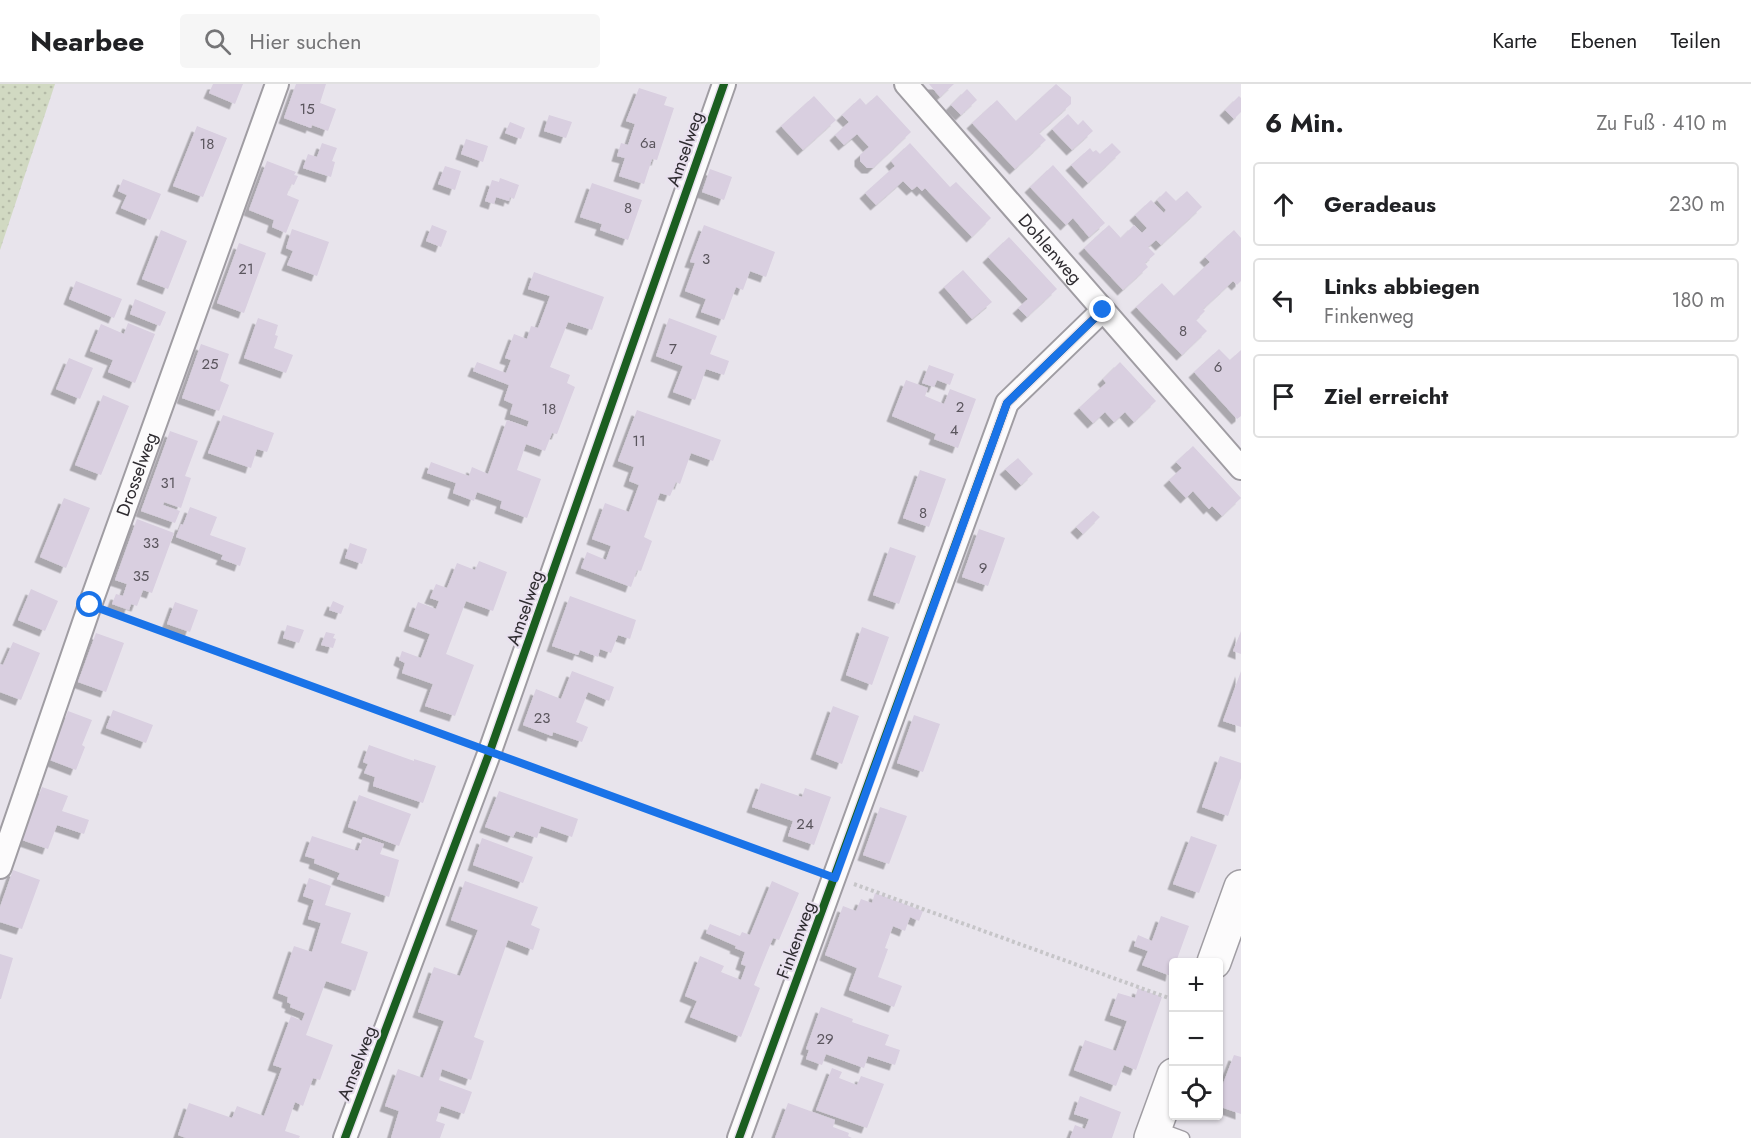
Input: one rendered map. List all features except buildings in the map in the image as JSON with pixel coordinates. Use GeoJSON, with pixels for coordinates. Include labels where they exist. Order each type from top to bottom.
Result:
{"type":"FeatureCollection","features":[{"type":"Feature","properties":{"kind":"street","name":"Drosselweg"},"geometry":{"type":"LineString","coordinates":[[0,867],[90,605],[277,84]]}},
{"type":"Feature","properties":{"kind":"street","name":"Amselweg"},"geometry":{"type":"LineString","coordinates":[[345,1138],[490,750],[724,84]]}},
{"type":"Feature","properties":{"kind":"street","name":"Dohlenweg"},"geometry":{"type":"LineString","coordinates":[[906,84],[1241,468]]}},
{"type":"Feature","properties":{"kind":"street","name":"Finkenweg"},"geometry":{"type":"LineString","coordinates":[[739,1138],[1007,403],[1103,310]]}},
{"type":"Feature","properties":{"kind":"street"},"geometry":{"type":"LineString","coordinates":[[1216,958],[1241,887]]}},
{"type":"Feature","properties":{"kind":"street"},"geometry":{"type":"LineString","coordinates":[[1163,1135],[1169,1099]]}},
{"type":"Feature","properties":{"kind":"path"},"geometry":{"type":"LineString","coordinates":[[90,605],[1169,999]]}},
{"type":"Feature","properties":{"kind":"green space"},"geometry":{"type":"Polygon","coordinates":[[[0,84],[55,84],[0,250],[0,84]]]}},
{"type":"Feature","properties":{"kind":"cycle path"},"geometry":{"type":"LineString","coordinates":[[345,1138],[490,751],[724,84]]}},
{"type":"Feature","properties":{"kind":"cycle path"},"geometry":{"type":"LineString","coordinates":[[739,1138],[1007,403],[1103,310]]}},
{"type":"Feature","properties":{"kind":"route"},"geometry":{"type":"LineString","coordinates":[[90,605],[835,878],[1007,403],[1103,310]]}}]}
